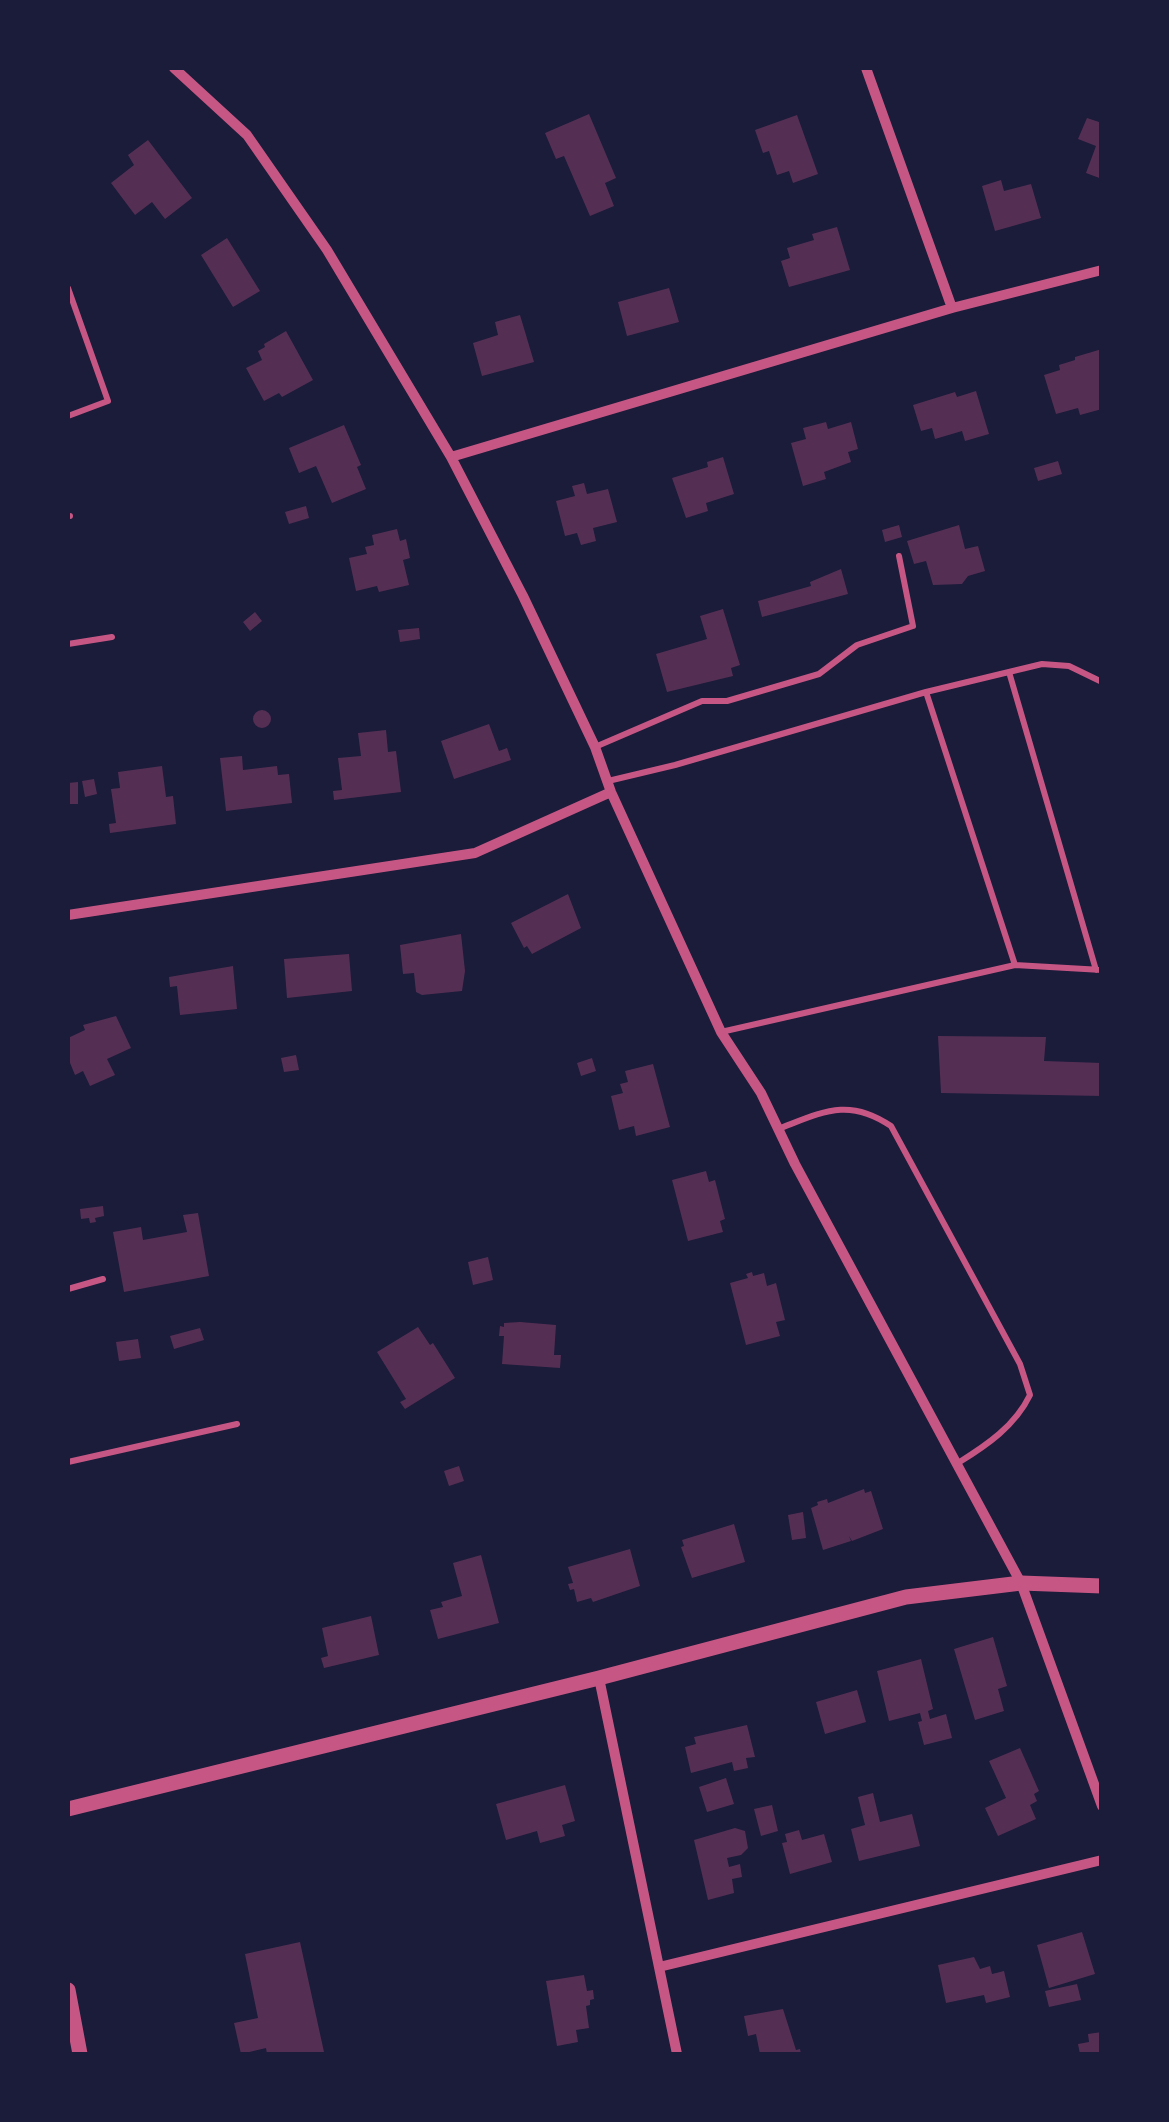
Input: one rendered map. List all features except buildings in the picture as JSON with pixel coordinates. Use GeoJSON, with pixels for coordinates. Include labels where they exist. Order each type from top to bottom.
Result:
{"type":"FeatureCollection","features":[{"type":"Feature","properties":{"kind":"street"},"geometry":{"type":"LineString","coordinates":[[174,68],[247,135],[328,250],[451,458],[595,747],[721,1032],[761,1094],[1021,1584],[1102,1806]]}},
{"type":"Feature","properties":{"kind":"street"},"geometry":{"type":"LineString","coordinates":[[866,68],[952,308]]}},
{"type":"Feature","properties":{"kind":"street"},"geometry":{"type":"LineString","coordinates":[[451,458],[952,308],[1102,270]]}},
{"type":"Feature","properties":{"kind":"street"},"geometry":{"type":"LineString","coordinates":[[68,915],[475,853],[609,786]]}},
{"type":"Feature","properties":{"kind":"street"},"geometry":{"type":"LineString","coordinates":[[68,1809],[599,1678],[906,1597],[1021,1584],[1102,1586]]}},
{"type":"Feature","properties":{"kind":"street"},"geometry":{"type":"LineString","coordinates":[[599,1678],[677,2054]]}},
{"type":"Feature","properties":{"kind":"street"},"geometry":{"type":"LineString","coordinates":[[660,1967],[1102,1860]]}},
{"type":"Feature","properties":{"kind":"street"},"geometry":{"type":"LineString","coordinates":[[68,1990],[80,2054]]}},
{"type":"Feature","properties":{"kind":"lane"},"geometry":{"type":"LineString","coordinates":[[68,288],[108,401],[68,416]]}},
{"type":"Feature","properties":{"kind":"lane"},"geometry":{"type":"LineString","coordinates":[[595,747],[702,701],[727,701],[819,674],[857,645],[913,626],[899,556]]}},
{"type":"Feature","properties":{"kind":"lane"},"geometry":{"type":"LineString","coordinates":[[68,644],[112,637]]}},
{"type":"Feature","properties":{"kind":"lane"},"geometry":{"type":"LineString","coordinates":[[609,786],[926,692],[1042,664],[1070,666],[1102,682]]}},
{"type":"Feature","properties":{"kind":"lane"},"geometry":{"type":"LineString","coordinates":[[721,1032],[1015,965],[1099,970],[1009,672]]}},
{"type":"Feature","properties":{"kind":"lane"},"geometry":{"type":"LineString","coordinates":[[926,692],[1015,965]]}},
{"type":"Feature","properties":{"kind":"lane"},"geometry":{"type":"LineString","coordinates":[[778,1129],[831,1108],[869,1111],[891,1126],[1020,1364],[1030,1395],[1020,1416],[981,1450],[958,1463]]}},
{"type":"Feature","properties":{"kind":"lane"},"geometry":{"type":"LineString","coordinates":[[68,1288],[102,1280]]}},
{"type":"Feature","properties":{"kind":"lane"},"geometry":{"type":"LineString","coordinates":[[68,1462],[237,1424]]}}]}
